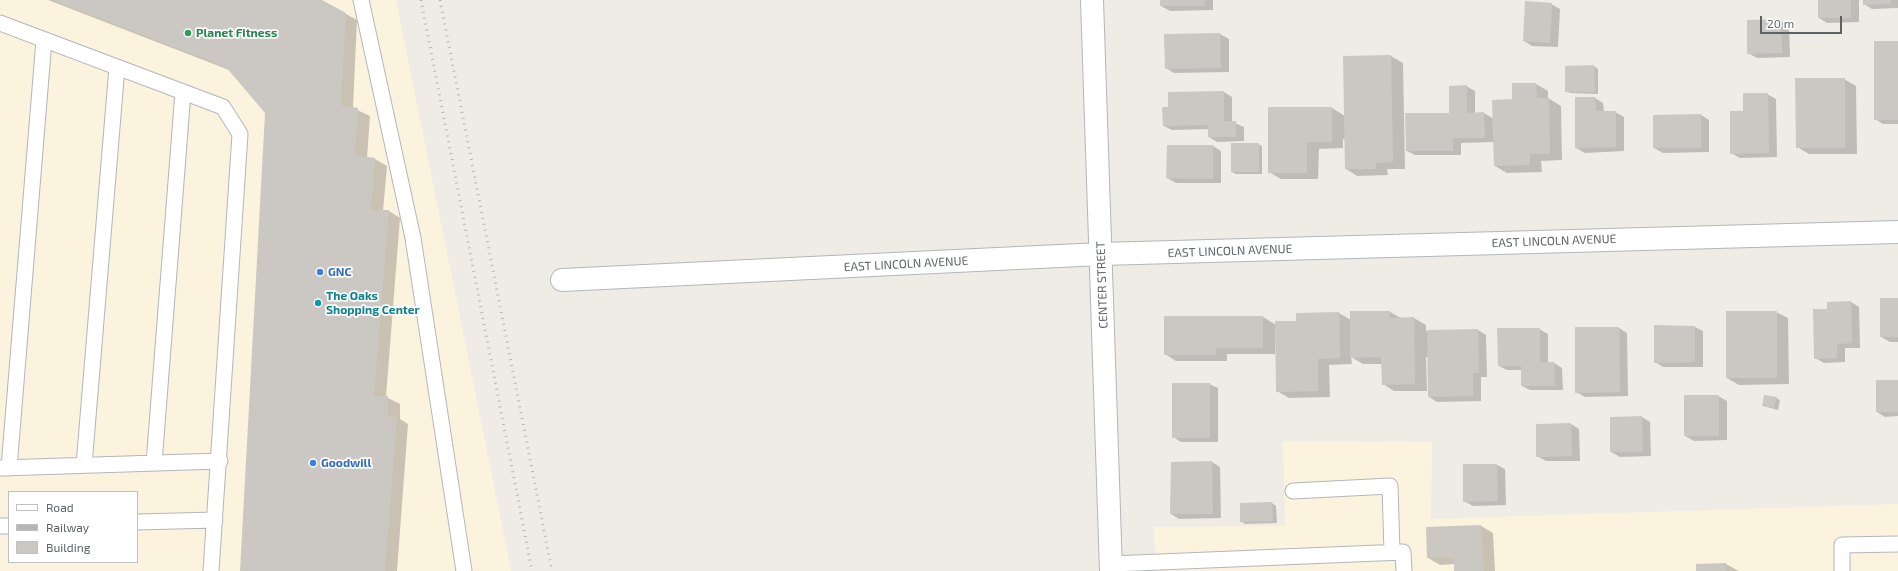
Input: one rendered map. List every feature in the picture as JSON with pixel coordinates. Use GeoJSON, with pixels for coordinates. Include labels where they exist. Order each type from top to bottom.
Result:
{"type":"FeatureCollection","features":[{"type":"Feature","properties":{"kind":"street","name":"CENTER STREET"},"geometry":{"type":"LineString","coordinates":[[1092,0],[1111,568]]}},
{"type":"Feature","properties":{"kind":"street","name":"EAST LINCOLN AVENUE"},"geometry":{"type":"LineString","coordinates":[[562,280],[1101,254],[1898,232]]}},
{"type":"Feature","properties":{"kind":"lane"},"geometry":{"type":"LineString","coordinates":[[361,0],[413,238],[464,571]]}},
{"type":"Feature","properties":{"kind":"lane"},"geometry":{"type":"LineString","coordinates":[[0,23],[223,107],[240,134],[220,461],[211,571]]}},
{"type":"Feature","properties":{"kind":"lane"},"geometry":{"type":"LineString","coordinates":[[44,40],[5,468],[220,461]]}},
{"type":"Feature","properties":{"kind":"lane"},"geometry":{"type":"LineString","coordinates":[[84,465],[117,67]]}},
{"type":"Feature","properties":{"kind":"lane"},"geometry":{"type":"LineString","coordinates":[[154,463],[183,92]]}},
{"type":"Feature","properties":{"kind":"lane"},"geometry":{"type":"LineString","coordinates":[[1293,490],[1390,486],[1392,552]]}},
{"type":"Feature","properties":{"kind":"lane"},"geometry":{"type":"LineString","coordinates":[[138,522],[215,520]]}},
{"type":"Feature","properties":{"kind":"lane"},"geometry":{"type":"LineString","coordinates":[[1842,571],[1842,545],[1898,544]]}},
{"type":"Feature","properties":{"kind":"lane"},"geometry":{"type":"LineString","coordinates":[[1111,568],[1192,566],[1403,552],[1404,571]]}},
{"type":"Feature","properties":{"kind":"shaded area","name":"The Oaks Shopping Center"},"geometry":{"type":"Polygon","coordinates":[[[0,0],[396,0],[511,571],[0,571],[0,0]]]}},
{"type":"Feature","properties":{"kind":"shaded area"},"geometry":{"type":"Polygon","coordinates":[[[1283,441],[1432,442],[1431,519],[1898,504],[1898,571],[1156,571],[1154,527],[1285,526],[1283,441]]]}},
{"type":"Feature","properties":{"kind":"building","name":"The Oaks Shopping Center"},"geometry":{"type":"Polygon","coordinates":[[[52,0],[322,0],[346,13],[341,105],[358,108],[355,155],[375,158],[371,210],[389,210],[374,396],[388,396],[388,417],[397,417],[385,571],[240,571],[265,113],[226,67],[52,0]]]}},
{"type":"Feature","properties":{"kind":"building"},"geometry":{"type":"Polygon","coordinates":[[[1160,0],[1205,0],[1205,6],[1160,6],[1160,0]]]}},
{"type":"Feature","properties":{"kind":"building"},"geometry":{"type":"Polygon","coordinates":[[[1818,0],[1851,0],[1851,18],[1818,18],[1818,0]]]}},
{"type":"Feature","properties":{"kind":"building"},"geometry":{"type":"Polygon","coordinates":[[[1863,0],[1891,0],[1891,4],[1863,5],[1863,0]]]}},
{"type":"Feature","properties":{"kind":"building"},"geometry":{"type":"Polygon","coordinates":[[[1525,1],[1552,3],[1550,43],[1523,41],[1525,1]]]}},
{"type":"Feature","properties":{"kind":"building"},"geometry":{"type":"Polygon","coordinates":[[[1781,19],[1782,53],[1747,54],[1747,20],[1781,19]]]}},
{"type":"Feature","properties":{"kind":"building"},"geometry":{"type":"Polygon","coordinates":[[[1220,33],[1221,68],[1165,69],[1164,34],[1220,33]]]}},
{"type":"Feature","properties":{"kind":"building"},"geometry":{"type":"Polygon","coordinates":[[[1874,41],[1898,41],[1898,120],[1874,120],[1874,41]]]}},
{"type":"Feature","properties":{"kind":"building"},"geometry":{"type":"Polygon","coordinates":[[[1391,55],[1393,162],[1376,163],[1376,169],[1345,169],[1343,56],[1391,55]]]}},
{"type":"Feature","properties":{"kind":"building"},"geometry":{"type":"Polygon","coordinates":[[[1594,65],[1595,92],[1565,92],[1565,66],[1594,65]]]}},
{"type":"Feature","properties":{"kind":"building"},"geometry":{"type":"Polygon","coordinates":[[[1795,78],[1845,78],[1845,148],[1796,148],[1795,78]]]}},
{"type":"Feature","properties":{"kind":"building"},"geometry":{"type":"Polygon","coordinates":[[[1512,83],[1536,83],[1537,98],[1549,98],[1550,154],[1530,154],[1530,165],[1494,166],[1492,100],[1512,99],[1512,83]]]}},
{"type":"Feature","properties":{"kind":"building"},"geometry":{"type":"Polygon","coordinates":[[[1467,85],[1467,113],[1484,112],[1485,138],[1453,138],[1453,151],[1406,151],[1405,113],[1449,113],[1449,86],[1467,85]]]}},
{"type":"Feature","properties":{"kind":"building"},"geometry":{"type":"Polygon","coordinates":[[[1224,91],[1224,121],[1236,121],[1236,137],[1208,137],[1208,125],[1163,126],[1162,107],[1168,107],[1168,92],[1224,91]]]}},
{"type":"Feature","properties":{"kind":"building"},"geometry":{"type":"Polygon","coordinates":[[[1743,93],[1768,93],[1769,153],[1730,154],[1730,111],[1743,111],[1743,93]]]}},
{"type":"Feature","properties":{"kind":"building"},"geometry":{"type":"Polygon","coordinates":[[[1575,97],[1595,97],[1596,111],[1616,111],[1616,147],[1575,148],[1575,97]]]}},
{"type":"Feature","properties":{"kind":"building"},"geometry":{"type":"Polygon","coordinates":[[[1268,107],[1332,107],[1332,142],[1307,142],[1307,173],[1268,173],[1268,107]]]}},
{"type":"Feature","properties":{"kind":"building"},"geometry":{"type":"Polygon","coordinates":[[[1701,114],[1701,148],[1653,148],[1653,115],[1701,114]]]}},
{"type":"Feature","properties":{"kind":"building"},"geometry":{"type":"Polygon","coordinates":[[[1231,143],[1259,143],[1259,172],[1231,172],[1231,143]]]}},
{"type":"Feature","properties":{"kind":"building"},"geometry":{"type":"Polygon","coordinates":[[[1167,145],[1213,145],[1213,179],[1166,178],[1167,145]]]}},
{"type":"Feature","properties":{"kind":"building"},"geometry":{"type":"Polygon","coordinates":[[[1880,298],[1898,298],[1898,337],[1880,337],[1880,298]]]}},
{"type":"Feature","properties":{"kind":"building"},"geometry":{"type":"Polygon","coordinates":[[[1851,301],[1852,343],[1837,344],[1837,358],[1814,359],[1813,309],[1827,309],[1827,302],[1851,301]]]}},
{"type":"Feature","properties":{"kind":"building"},"geometry":{"type":"Polygon","coordinates":[[[1350,311],[1390,311],[1390,318],[1414,317],[1415,384],[1382,385],[1381,357],[1350,358],[1350,311]]]}},
{"type":"Feature","properties":{"kind":"building"},"geometry":{"type":"Polygon","coordinates":[[[1726,311],[1777,311],[1777,378],[1726,378],[1726,311]]]}},
{"type":"Feature","properties":{"kind":"building"},"geometry":{"type":"Polygon","coordinates":[[[1339,312],[1340,358],[1318,359],[1318,391],[1276,392],[1275,321],[1296,321],[1296,313],[1339,312]]]}},
{"type":"Feature","properties":{"kind":"building"},"geometry":{"type":"Polygon","coordinates":[[[1164,316],[1263,316],[1263,348],[1216,348],[1216,355],[1164,355],[1164,316]]]}},
{"type":"Feature","properties":{"kind":"building"},"geometry":{"type":"Polygon","coordinates":[[[1654,325],[1695,326],[1695,362],[1654,363],[1654,325]]]}},
{"type":"Feature","properties":{"kind":"building"},"geometry":{"type":"Polygon","coordinates":[[[1575,327],[1619,327],[1620,392],[1575,393],[1575,327]]]}},
{"type":"Feature","properties":{"kind":"building"},"geometry":{"type":"Polygon","coordinates":[[[1497,328],[1540,328],[1540,362],[1554,362],[1555,386],[1521,386],[1521,366],[1498,366],[1497,328]]]}},
{"type":"Feature","properties":{"kind":"building"},"geometry":{"type":"Polygon","coordinates":[[[1478,329],[1479,373],[1473,373],[1473,396],[1428,397],[1427,330],[1478,329]]]}},
{"type":"Feature","properties":{"kind":"building"},"geometry":{"type":"Polygon","coordinates":[[[1876,380],[1898,380],[1898,412],[1876,412],[1876,380]]]}},
{"type":"Feature","properties":{"kind":"building"},"geometry":{"type":"Polygon","coordinates":[[[1172,383],[1210,383],[1210,438],[1172,438],[1172,383]]]}},
{"type":"Feature","properties":{"kind":"building"},"geometry":{"type":"Polygon","coordinates":[[[1684,395],[1719,395],[1719,436],[1684,436],[1684,395]]]}},
{"type":"Feature","properties":{"kind":"building"},"geometry":{"type":"Polygon","coordinates":[[[1764,395],[1777,397],[1774,408],[1762,406],[1764,395]]]}},
{"type":"Feature","properties":{"kind":"building"},"geometry":{"type":"Polygon","coordinates":[[[1642,416],[1643,452],[1610,452],[1610,417],[1642,416]]]}},
{"type":"Feature","properties":{"kind":"building"},"geometry":{"type":"Polygon","coordinates":[[[1571,423],[1572,456],[1536,457],[1536,424],[1571,423]]]}},
{"type":"Feature","properties":{"kind":"building"},"geometry":{"type":"Polygon","coordinates":[[[1212,461],[1213,514],[1170,514],[1171,462],[1212,461]]]}},
{"type":"Feature","properties":{"kind":"building"},"geometry":{"type":"Polygon","coordinates":[[[1463,464],[1497,464],[1498,501],[1463,502],[1463,464]]]}},
{"type":"Feature","properties":{"kind":"building"},"geometry":{"type":"Polygon","coordinates":[[[1272,502],[1273,521],[1240,522],[1240,503],[1272,502]]]}},
{"type":"Feature","properties":{"kind":"building"},"geometry":{"type":"Polygon","coordinates":[[[1481,525],[1484,571],[1454,571],[1454,558],[1427,558],[1426,527],[1481,525]]]}},
{"type":"Feature","properties":{"kind":"building"},"geometry":{"type":"Polygon","coordinates":[[[1726,563],[1726,571],[1696,571],[1696,564],[1726,563]]]}},
{"type":"Feature","properties":{"kind":"railway"},"geometry":{"type":"LineString","coordinates":[[421,0],[532,571]]}},
{"type":"Feature","properties":{"kind":"railway"},"geometry":{"type":"LineString","coordinates":[[440,0],[552,571]]}},
{"type":"Feature","properties":{"kind":"place","name":"Planet Fitness"},"geometry":{"type":"Point","coordinates":[188,33]}},
{"type":"Feature","properties":{"kind":"place","name":"GNC"},"geometry":{"type":"Point","coordinates":[320,272]}},
{"type":"Feature","properties":{"kind":"place","name":"The Oaks Shopping Center"},"geometry":{"type":"Point","coordinates":[318,303]}},
{"type":"Feature","properties":{"kind":"place","name":"Goodwill"},"geometry":{"type":"Point","coordinates":[313,463]}}]}
